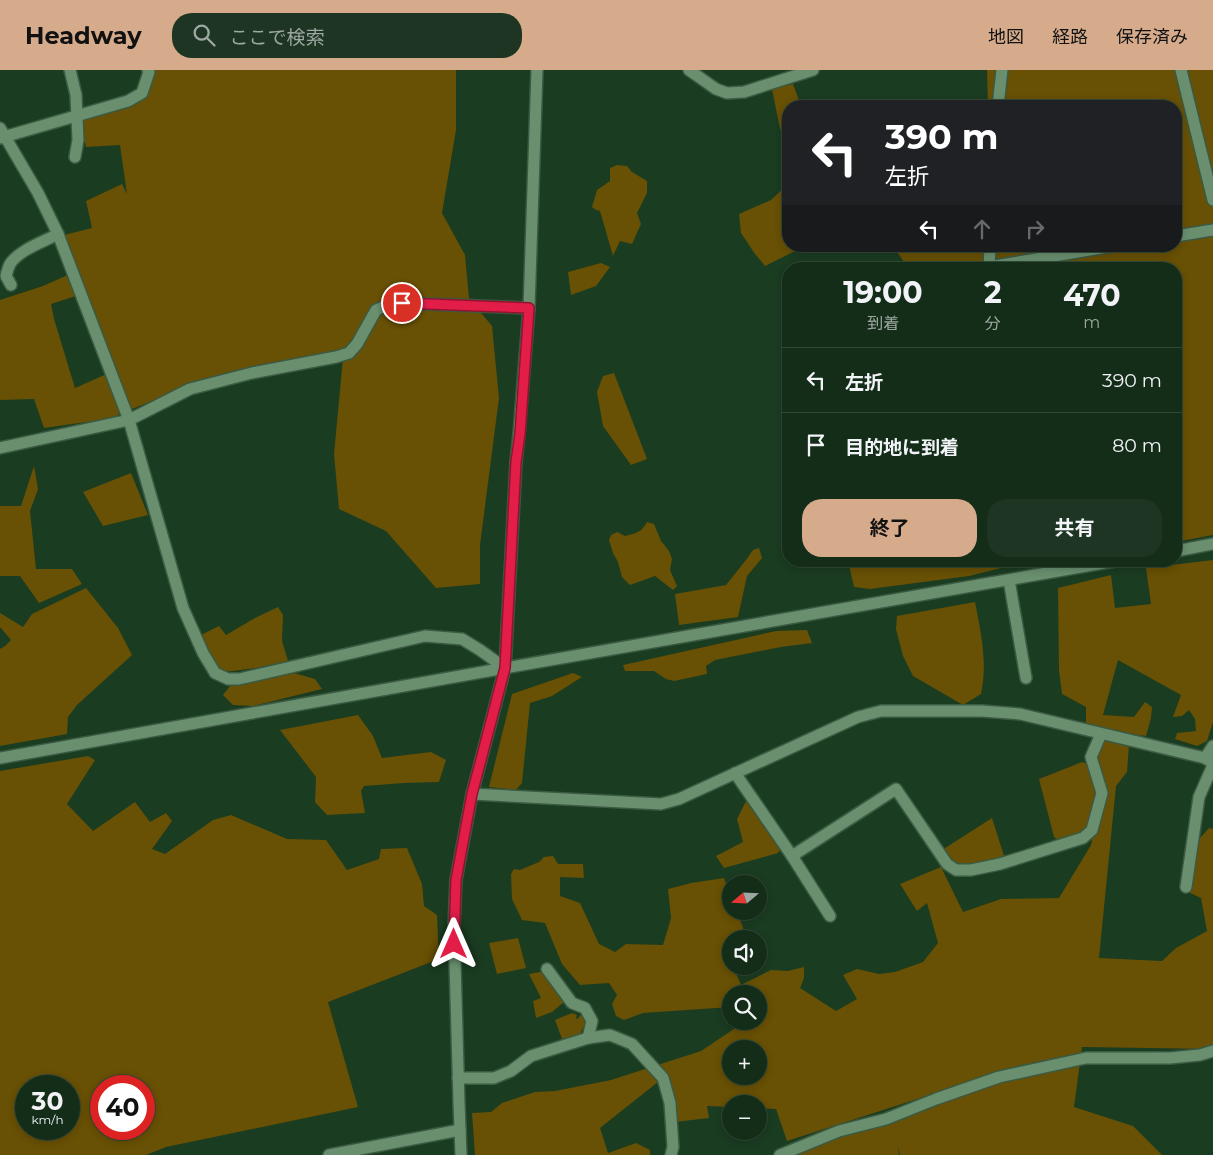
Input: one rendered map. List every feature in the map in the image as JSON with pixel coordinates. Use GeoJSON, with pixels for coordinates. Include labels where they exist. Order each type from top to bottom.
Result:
{"type":"FeatureCollection","features":[{"type":"Feature","properties":{"kind":"street"},"geometry":{"type":"LineString","coordinates":[[70,70],[76,95],[77,116],[78,140],[74,157]]}},
{"type":"Feature","properties":{"kind":"street"},"geometry":{"type":"LineString","coordinates":[[148,70],[142,93],[128,101],[77,116],[2,134],[38,193],[58,234],[129,420],[182,608],[203,654],[215,673],[228,679],[239,679],[425,636],[462,640],[505,668]]}},
{"type":"Feature","properties":{"kind":"street"},"geometry":{"type":"LineString","coordinates":[[462,1155],[454,928],[456,880],[472,794],[505,668],[516,462],[520,434],[529,308],[537,70]]}},
{"type":"Feature","properties":{"kind":"street"},"geometry":{"type":"LineString","coordinates":[[689,70],[716,89],[727,93],[744,92],[813,70]]}},
{"type":"Feature","properties":{"kind":"street"},"geometry":{"type":"LineString","coordinates":[[999,100],[1002,70]]}},
{"type":"Feature","properties":{"kind":"street"},"geometry":{"type":"LineString","coordinates":[[1181,70],[1213,200]]}},
{"type":"Feature","properties":{"kind":"street"},"geometry":{"type":"LineString","coordinates":[[1182,235],[1213,230]]}},
{"type":"Feature","properties":{"kind":"street"},"geometry":{"type":"LineString","coordinates":[[11,285],[6,276],[9,265],[17,256],[58,234]]}},
{"type":"Feature","properties":{"kind":"street"},"geometry":{"type":"LineString","coordinates":[[1023,262],[1079,252]]}},
{"type":"Feature","properties":{"kind":"street"},"geometry":{"type":"LineString","coordinates":[[0,448],[129,420],[190,389],[336,357],[348,352],[357,344],[376,310],[388,305],[402,303],[529,308]]}},
{"type":"Feature","properties":{"kind":"street"},"geometry":{"type":"LineString","coordinates":[[1182,550],[1213,544]]}},
{"type":"Feature","properties":{"kind":"street"},"geometry":{"type":"LineString","coordinates":[[0,758],[1082,567]]}},
{"type":"Feature","properties":{"kind":"street"},"geometry":{"type":"LineString","coordinates":[[1009,580],[1026,678]]}},
{"type":"Feature","properties":{"kind":"street"},"geometry":{"type":"LineString","coordinates":[[472,794],[661,804],[679,799],[858,717],[881,711],[982,711],[1020,714],[1210,762]]}},
{"type":"Feature","properties":{"kind":"street"},"geometry":{"type":"LineString","coordinates":[[792,856],[896,790],[947,864],[956,870],[971,870],[1000,864],[1082,838],[1092,830],[1102,793],[1091,757],[1101,734]]}},
{"type":"Feature","properties":{"kind":"street"},"geometry":{"type":"LineString","coordinates":[[1186,888],[1199,797],[1213,746]]}},
{"type":"Feature","properties":{"kind":"street"},"geometry":{"type":"LineString","coordinates":[[736,773],[830,916]]}},
{"type":"Feature","properties":{"kind":"street"},"geometry":{"type":"LineString","coordinates":[[547,968],[572,1003],[585,1008],[592,1021],[588,1038]]}},
{"type":"Feature","properties":{"kind":"street"},"geometry":{"type":"LineString","coordinates":[[458,1078],[494,1078],[511,1071],[531,1056],[588,1038],[610,1035],[632,1044],[663,1078],[670,1103],[673,1147],[671,1155]]}},
{"type":"Feature","properties":{"kind":"street"},"geometry":{"type":"LineString","coordinates":[[780,1155],[839,1131],[886,1119],[999,1077],[1086,1058],[1170,1058],[1200,1055],[1213,1051]]}},
{"type":"Feature","properties":{"kind":"street"},"geometry":{"type":"LineString","coordinates":[[329,1155],[460,1130]]}},
{"type":"Feature","properties":{"kind":"shaded area"},"geometry":{"type":"Polygon","coordinates":[[[151,70],[456,70],[456,130],[442,213],[465,255],[469,298],[492,326],[499,398],[480,545],[480,584],[436,588],[386,531],[339,509],[334,454],[343,358],[212,377],[127,411],[60,236],[92,228],[86,201],[122,184],[127,194],[120,145],[86,147],[80,115],[139,103],[151,70]]]}},
{"type":"Feature","properties":{"kind":"shaded area"},"geometry":{"type":"Polygon","coordinates":[[[987,70],[1213,70],[1213,535],[1182,541],[1182,262],[904,262],[897,252],[1182,252],[1182,100],[988,100],[987,70]]]}},
{"type":"Feature","properties":{"kind":"shaded area"},"geometry":{"type":"Polygon","coordinates":[[[793,84],[799,100],[782,100],[782,136],[779,124],[772,89],[793,84]]]}},
{"type":"Feature","properties":{"kind":"shaded area"},"geometry":{"type":"Polygon","coordinates":[[[617,165],[627,166],[632,172],[647,181],[647,193],[637,213],[641,224],[632,244],[620,241],[613,256],[600,211],[592,207],[597,190],[610,181],[610,168],[617,165]]]}},
{"type":"Feature","properties":{"kind":"shaded area"},"geometry":{"type":"Polygon","coordinates":[[[782,190],[782,252],[793,252],[765,266],[741,233],[739,214],[771,200],[782,190]]]}},
{"type":"Feature","properties":{"kind":"shaded area"},"geometry":{"type":"Polygon","coordinates":[[[601,263],[610,267],[596,286],[571,295],[568,272],[601,263]]]}},
{"type":"Feature","properties":{"kind":"shaded area"},"geometry":{"type":"Polygon","coordinates":[[[70,274],[79,295],[51,304],[75,388],[109,373],[121,412],[115,418],[44,428],[34,399],[0,400],[0,300],[43,286],[70,274]]]}},
{"type":"Feature","properties":{"kind":"shaded area"},"geometry":{"type":"Polygon","coordinates":[[[614,373],[647,459],[631,465],[603,426],[597,392],[603,376],[614,373]]]}},
{"type":"Feature","properties":{"kind":"shaded area"},"geometry":{"type":"Polygon","coordinates":[[[34,466],[38,489],[30,511],[36,569],[72,569],[82,584],[39,603],[20,576],[0,576],[0,506],[21,506],[34,466]]]}},
{"type":"Feature","properties":{"kind":"shaded area"},"geometry":{"type":"Polygon","coordinates":[[[131,473],[148,515],[103,526],[83,492],[131,473]]]}},
{"type":"Feature","properties":{"kind":"shaded area"},"geometry":{"type":"Polygon","coordinates":[[[647,522],[654,524],[661,541],[669,551],[672,559],[670,570],[677,586],[673,590],[655,576],[630,585],[622,577],[609,540],[611,535],[617,532],[625,536],[635,533],[643,528],[647,522]]]}},
{"type":"Feature","properties":{"kind":"shaded area"},"geometry":{"type":"Polygon","coordinates":[[[759,548],[762,558],[747,576],[738,617],[679,625],[675,594],[726,585],[753,550],[759,548]]]}},
{"type":"Feature","properties":{"kind":"shaded area"},"geometry":{"type":"Polygon","coordinates":[[[1213,560],[1213,722],[1207,741],[1197,746],[1175,739],[1177,733],[1196,731],[1195,719],[1189,710],[1182,716],[1173,717],[1181,695],[1118,660],[1103,715],[1134,717],[1145,702],[1152,707],[1146,736],[1086,728],[1086,707],[1062,694],[1059,670],[1058,588],[1111,575],[1115,608],[1151,604],[1146,568],[1182,567],[1182,564],[1213,560]]]}},
{"type":"Feature","properties":{"kind":"shaded area"},"geometry":{"type":"Polygon","coordinates":[[[849,567],[1005,567],[969,576],[870,589],[854,587],[849,567]]]}},
{"type":"Feature","properties":{"kind":"shaded area"},"geometry":{"type":"Polygon","coordinates":[[[86,588],[118,628],[132,655],[77,705],[68,717],[67,734],[0,746],[0,649],[11,640],[0,627],[0,613],[23,627],[32,614],[86,588]]]}},
{"type":"Feature","properties":{"kind":"shaded area"},"geometry":{"type":"Polygon","coordinates":[[[975,602],[983,648],[983,683],[981,694],[963,705],[913,676],[903,656],[896,629],[897,616],[975,602]]]}},
{"type":"Feature","properties":{"kind":"shaded area"},"geometry":{"type":"Polygon","coordinates":[[[278,607],[283,615],[282,641],[288,661],[225,672],[215,666],[201,635],[219,626],[226,635],[278,607]]]}},
{"type":"Feature","properties":{"kind":"shaded area"},"geometry":{"type":"Polygon","coordinates":[[[807,630],[812,643],[715,660],[706,666],[707,674],[674,681],[666,679],[654,671],[625,671],[623,665],[776,631],[807,630]]]}},
{"type":"Feature","properties":{"kind":"shaded area"},"geometry":{"type":"Polygon","coordinates":[[[294,673],[315,679],[322,689],[253,706],[233,705],[223,695],[230,686],[294,673]]]}},
{"type":"Feature","properties":{"kind":"shaded area"},"geometry":{"type":"Polygon","coordinates":[[[573,673],[582,677],[552,696],[530,703],[522,783],[516,790],[489,787],[512,694],[573,673]]]}},
{"type":"Feature","properties":{"kind":"shaded area"},"geometry":{"type":"Polygon","coordinates":[[[358,715],[373,736],[382,758],[431,752],[446,760],[439,782],[364,786],[361,791],[365,813],[327,815],[315,802],[316,777],[280,730],[358,715]]]}},
{"type":"Feature","properties":{"kind":"shaded area"},"geometry":{"type":"Polygon","coordinates":[[[1101,739],[1129,745],[1127,772],[1116,786],[1099,958],[1162,961],[1176,948],[1207,931],[1201,898],[1188,892],[1200,838],[1209,828],[1213,829],[1213,1049],[1082,1047],[1074,1107],[1133,1126],[1162,1155],[900,1155],[898,1146],[899,1155],[788,1155],[986,1087],[936,1093],[787,1141],[776,1109],[767,1108],[767,1095],[722,1095],[722,1107],[707,1106],[709,1118],[675,1122],[663,1078],[600,1128],[608,1153],[636,1143],[650,1150],[650,1155],[475,1155],[472,1113],[491,1112],[502,1103],[535,1092],[555,1091],[611,1080],[701,1051],[732,1030],[767,1030],[767,985],[741,985],[761,975],[767,975],[767,972],[771,970],[788,971],[804,967],[804,978],[800,988],[836,1011],[857,999],[843,975],[857,969],[879,974],[895,972],[923,962],[938,943],[927,903],[917,911],[900,884],[941,867],[963,912],[1001,899],[1059,898],[1091,845],[1102,794],[1094,756],[1101,739]]]}},
{"type":"Feature","properties":{"kind":"shaded area"},"geometry":{"type":"Polygon","coordinates":[[[88,756],[95,760],[67,804],[93,831],[135,802],[150,822],[166,813],[172,821],[152,849],[165,854],[213,820],[231,815],[287,839],[326,840],[347,870],[379,859],[381,849],[407,848],[422,884],[424,906],[437,915],[439,959],[328,1002],[358,1107],[166,1147],[146,1155],[0,1155],[0,771],[88,756]]]}},
{"type":"Feature","properties":{"kind":"shaded area"},"geometry":{"type":"Polygon","coordinates":[[[1082,762],[1088,764],[1097,795],[1087,830],[1060,841],[1054,837],[1039,779],[1082,762]]]}},
{"type":"Feature","properties":{"kind":"shaded area"},"geometry":{"type":"Polygon","coordinates":[[[746,801],[780,850],[778,853],[724,868],[716,856],[743,842],[737,819],[746,801]]]}},
{"type":"Feature","properties":{"kind":"shaded area"},"geometry":{"type":"Polygon","coordinates":[[[992,818],[1006,862],[971,870],[947,864],[942,850],[992,818]]]}},
{"type":"Feature","properties":{"kind":"shaded area"},"geometry":{"type":"Polygon","coordinates":[[[553,856],[558,864],[583,864],[584,878],[560,877],[560,896],[580,903],[599,944],[615,952],[626,944],[663,945],[671,918],[668,889],[722,878],[722,920],[740,920],[744,930],[722,930],[722,975],[737,975],[741,985],[722,985],[722,1008],[643,1013],[624,1020],[616,1016],[612,1004],[617,995],[609,983],[580,985],[562,964],[545,923],[522,920],[512,899],[511,874],[514,869],[520,870],[539,862],[544,857],[553,856]]]}},
{"type":"Feature","properties":{"kind":"shaded area"},"geometry":{"type":"Polygon","coordinates":[[[518,938],[526,968],[497,974],[489,943],[518,938]]]}},
{"type":"Feature","properties":{"kind":"shaded area"},"geometry":{"type":"Polygon","coordinates":[[[545,971],[564,1002],[552,1012],[536,1018],[533,1001],[541,998],[529,974],[545,971]]]}},
{"type":"Feature","properties":{"kind":"shaded area"},"geometry":{"type":"Polygon","coordinates":[[[572,1013],[577,1015],[577,1019],[581,1015],[587,1020],[580,1034],[562,1039],[555,1020],[572,1013]]]}},
{"type":"Feature","properties":{"kind":"route"},"geometry":{"type":"LineString","coordinates":[[402,303],[529,308],[520,434],[516,462],[505,668],[472,794],[456,880],[454,944]]}}]}
